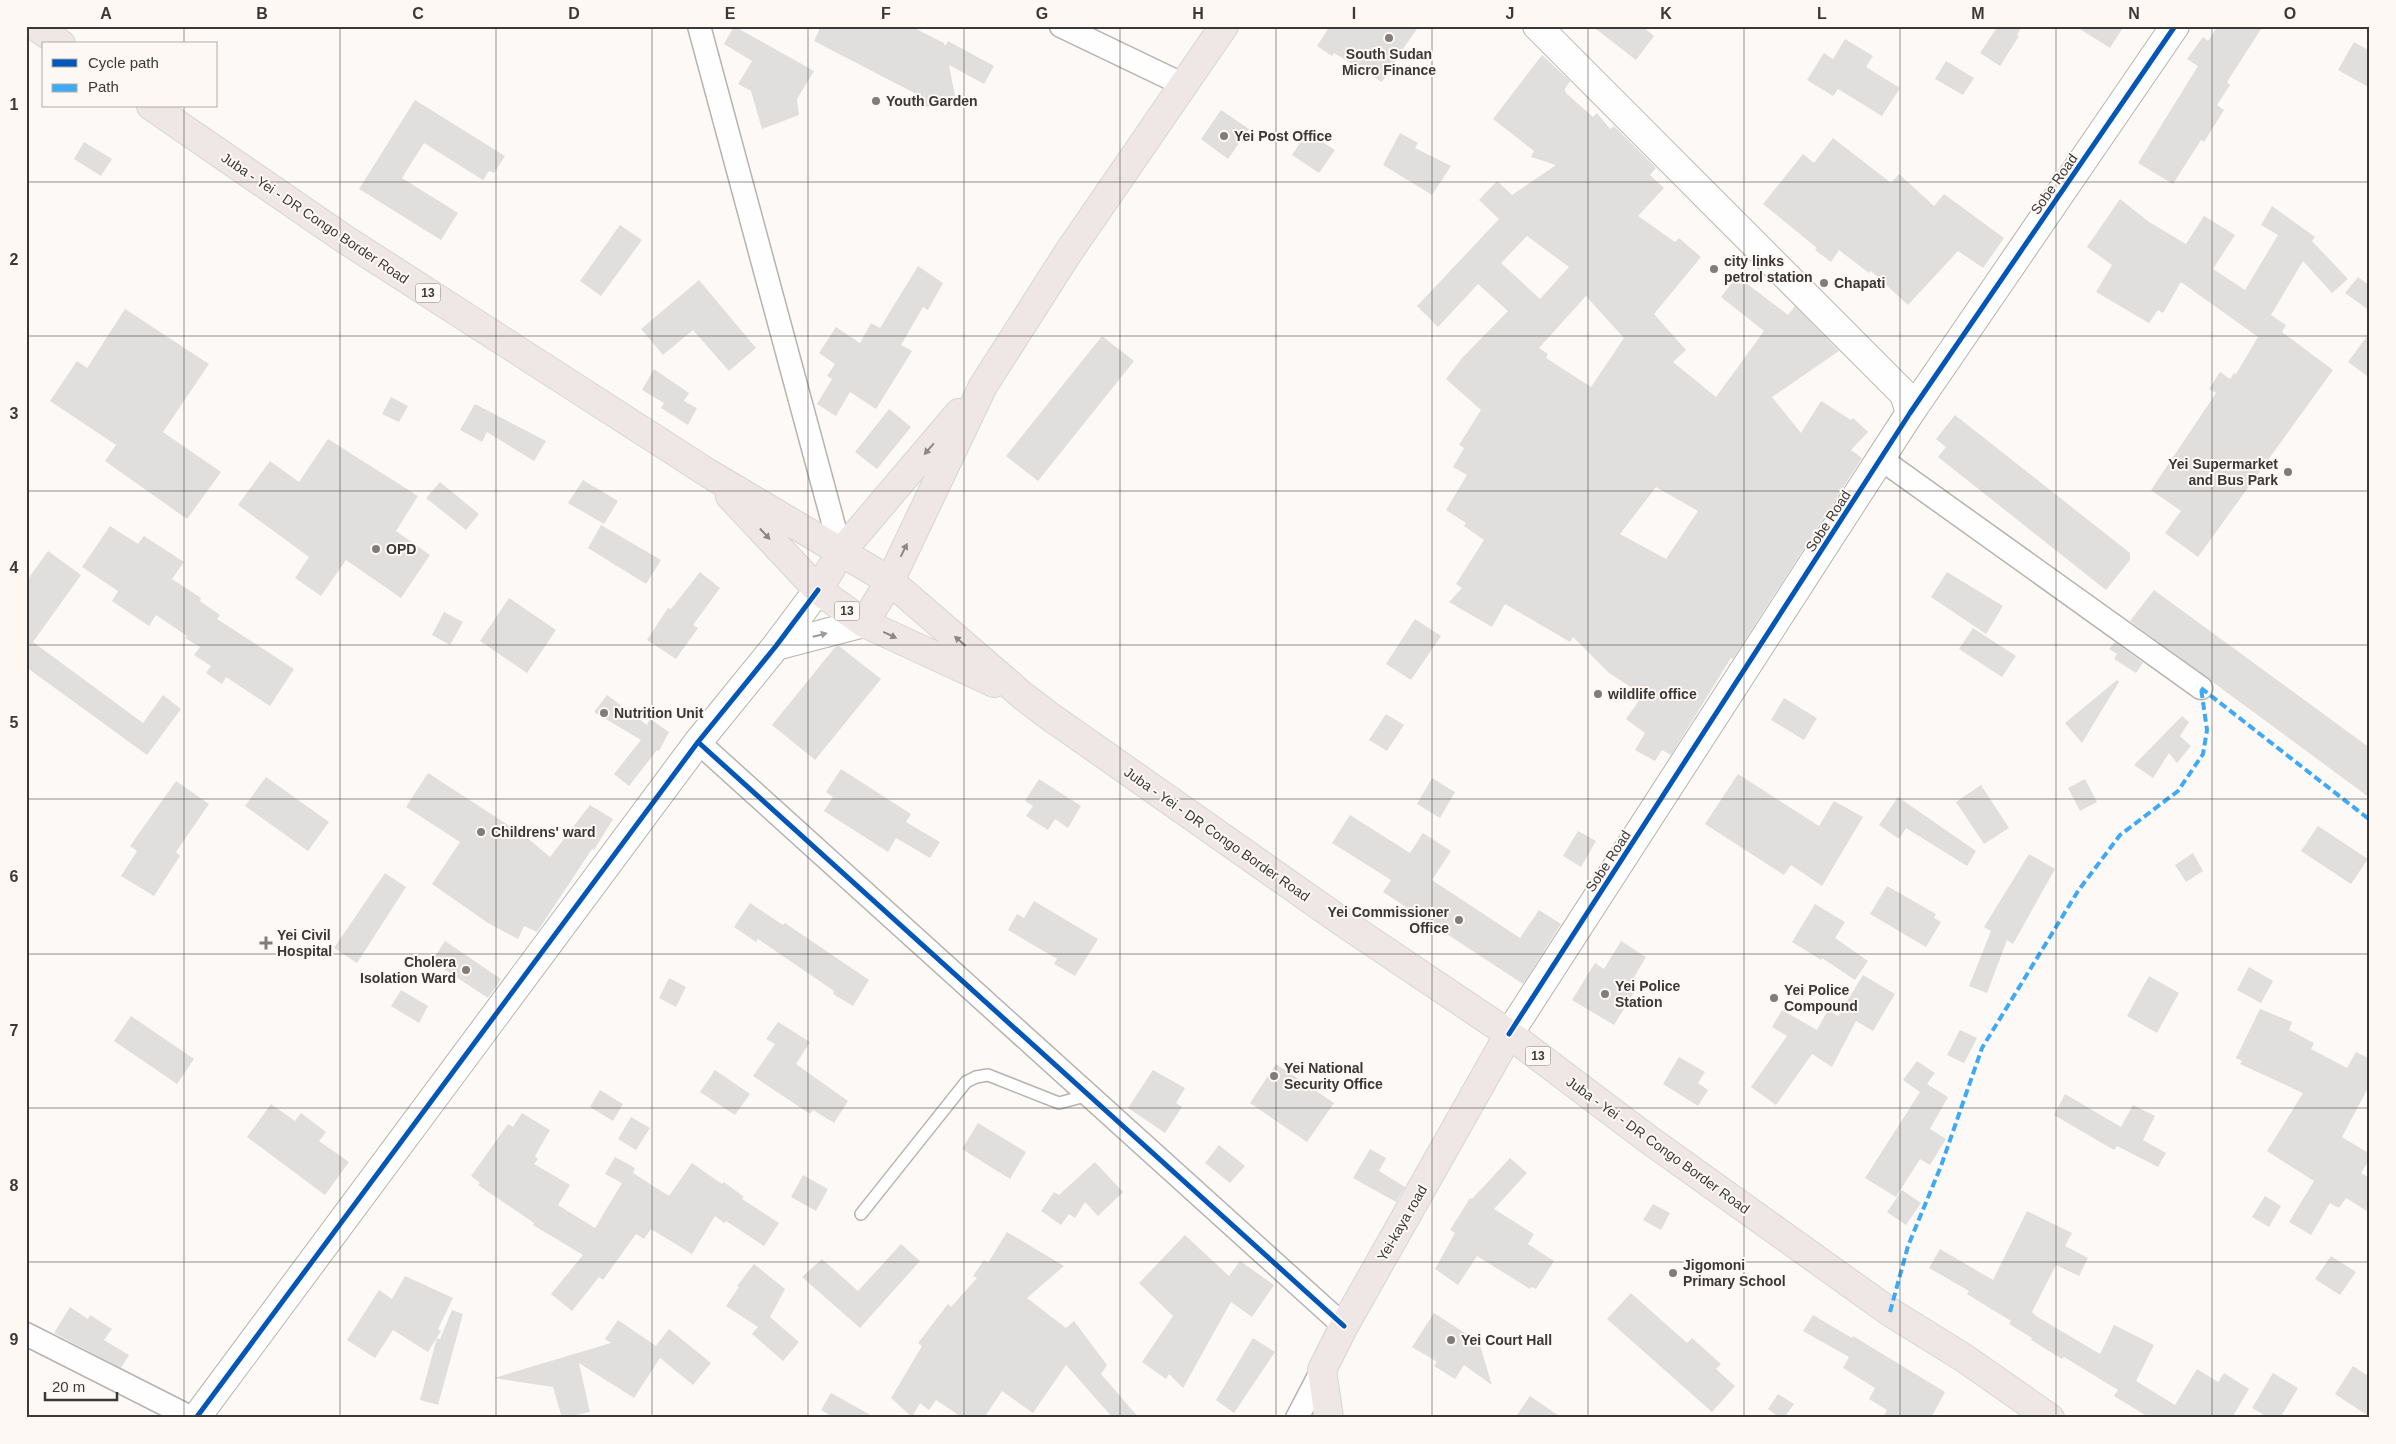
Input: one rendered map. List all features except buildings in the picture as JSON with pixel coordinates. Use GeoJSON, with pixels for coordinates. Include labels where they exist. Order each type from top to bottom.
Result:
{"type":"FeatureCollection","features":[{"type":"Feature","properties":{"kind":"main road"},"geometry":{"type":"LineString","coordinates":[[864,624],[890,581],[983,386],[1068,253],[1224,26]]}},
{"type":"Feature","properties":{"kind":"main road","name":"Juba - Yei - DR Congo Border Road"},"geometry":{"type":"LineString","coordinates":[[154,108],[343,238],[708,473],[890,581],[1023,696],[1344,923],[1509,1034],[1648,1139],[1882,1306],[1964,1358],[2033,1413]]}},
{"type":"Feature","properties":{"kind":"main road"},"geometry":{"type":"LineString","coordinates":[[818,590],[841,552],[983,386]]}},
{"type":"Feature","properties":{"kind":"main road","name":"Juba - Yei - DR Congo Border Road"},"geometry":{"type":"LineString","coordinates":[[708,473],[818,590],[864,624],[1023,696]]}},
{"type":"Feature","properties":{"kind":"main road","name":"Yei-kaya road"},"geometry":{"type":"LineString","coordinates":[[1322,1370],[1344,1326],[1509,1034]]}},
{"type":"Feature","properties":{"kind":"main road"},"geometry":{"type":"LineString","coordinates":[[1322,1370],[1329,1418]]}},
{"type":"Feature","properties":{"kind":"street"},"geometry":{"type":"LineString","coordinates":[[700,26],[841,552]]}},
{"type":"Feature","properties":{"kind":"street"},"geometry":{"type":"LineString","coordinates":[[1061,26],[1184,85]]}},
{"type":"Feature","properties":{"kind":"street"},"geometry":{"type":"LineString","coordinates":[[1537,26],[1904,394],[1910,413]]}},
{"type":"Feature","properties":{"kind":"street","name":"Sobe Road"},"geometry":{"type":"LineString","coordinates":[[1509,1034],[1910,413],[2176,26]]}},
{"type":"Feature","properties":{"kind":"street"},"geometry":{"type":"LineString","coordinates":[[1881,459],[2201,688]]}},
{"type":"Feature","properties":{"kind":"street"},"geometry":{"type":"LineString","coordinates":[[26,1334],[194,1418],[698,742],[776,646],[818,590]]}},
{"type":"Feature","properties":{"kind":"street"},"geometry":{"type":"LineString","coordinates":[[776,646],[864,624]]}},
{"type":"Feature","properties":{"kind":"street"},"geometry":{"type":"LineString","coordinates":[[698,742],[1344,1326]]}},
{"type":"Feature","properties":{"kind":"street"},"geometry":{"type":"LineString","coordinates":[[1297,1418],[1322,1370]]}},
{"type":"Feature","properties":{"kind":"lane"},"geometry":{"type":"LineString","coordinates":[[861,1214],[966,1082],[976,1077],[988,1075],[1060,1103],[1088,1095]]}},
{"type":"Feature","properties":{"kind":"marked path"},"geometry":{"type":"LineString","coordinates":[[2201,688],[2370,820]]}},
{"type":"Feature","properties":{"kind":"marked path"},"geometry":{"type":"LineString","coordinates":[[1890,1312],[1908,1246],[1941,1166],[1982,1048],[2078,891],[2120,835],[2178,791],[2203,754],[2207,730],[2201,688]]}},
{"type":"Feature","properties":{"kind":"cycle path"},"geometry":{"type":"LineString","coordinates":[[1509,1034],[1910,413],[2175,26]]}},
{"type":"Feature","properties":{"kind":"cycle path"},"geometry":{"type":"LineString","coordinates":[[196,1418],[698,742],[776,646],[818,590]]}},
{"type":"Feature","properties":{"kind":"cycle path"},"geometry":{"type":"LineString","coordinates":[[698,742],[1344,1326]]}},
{"type":"Feature","properties":{"kind":"place","name":"South Sudan Micro Finance"},"geometry":{"type":"Point","coordinates":[1389,38]}},
{"type":"Feature","properties":{"kind":"place","name":"Youth Garden"},"geometry":{"type":"Point","coordinates":[876,101]}},
{"type":"Feature","properties":{"kind":"place","name":"Yei Post Office"},"geometry":{"type":"Point","coordinates":[1224,136]}},
{"type":"Feature","properties":{"kind":"place","name":"city links petrol station"},"geometry":{"type":"Point","coordinates":[1714,269]}},
{"type":"Feature","properties":{"kind":"place","name":"Chapati"},"geometry":{"type":"Point","coordinates":[1824,283]}},
{"type":"Feature","properties":{"kind":"place","name":"Yei Supermarket and Bus Park"},"geometry":{"type":"Point","coordinates":[2288,472]}},
{"type":"Feature","properties":{"kind":"place","name":"OPD"},"geometry":{"type":"Point","coordinates":[376,549]}},
{"type":"Feature","properties":{"kind":"place","name":"wildlife office"},"geometry":{"type":"Point","coordinates":[1598,694]}},
{"type":"Feature","properties":{"kind":"place","name":"Nutrition Unit"},"geometry":{"type":"Point","coordinates":[604,713]}},
{"type":"Feature","properties":{"kind":"place","name":"Childrens' ward"},"geometry":{"type":"Point","coordinates":[481,832]}},
{"type":"Feature","properties":{"kind":"place","name":"Yei Commissioner Office"},"geometry":{"type":"Point","coordinates":[1459,920]}},
{"type":"Feature","properties":{"kind":"place","name":"Yei Civil Hospital"},"geometry":{"type":"Point","coordinates":[266,943]}},
{"type":"Feature","properties":{"kind":"place","name":"Cholera Isolation Ward"},"geometry":{"type":"Point","coordinates":[466,970]}},
{"type":"Feature","properties":{"kind":"place","name":"Yei Police Station"},"geometry":{"type":"Point","coordinates":[1605,994]}},
{"type":"Feature","properties":{"kind":"place","name":"Yei Police Compound"},"geometry":{"type":"Point","coordinates":[1774,998]}},
{"type":"Feature","properties":{"kind":"place","name":"Yei National Security Office"},"geometry":{"type":"Point","coordinates":[1274,1076]}},
{"type":"Feature","properties":{"kind":"place","name":"Jigomoni Primary School"},"geometry":{"type":"Point","coordinates":[1673,1273]}},
{"type":"Feature","properties":{"kind":"place","name":"Yei Court Hall"},"geometry":{"type":"Point","coordinates":[1451,1340]}}]}
